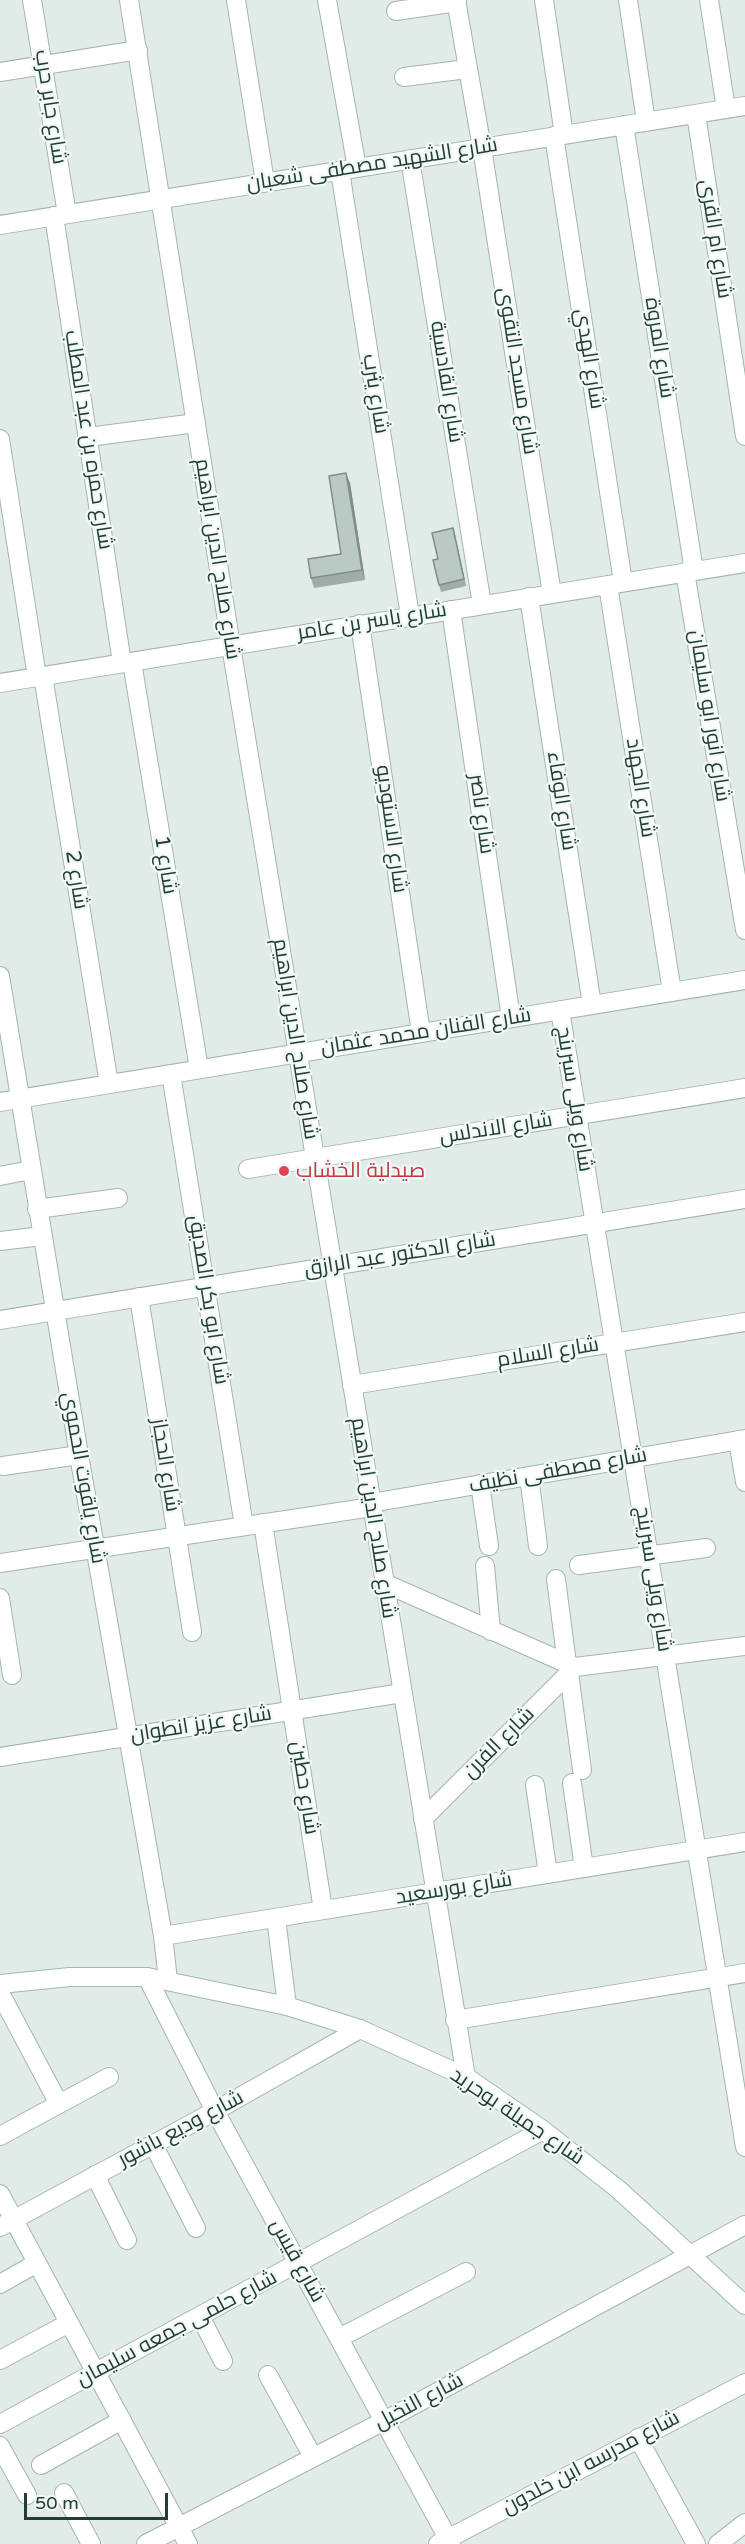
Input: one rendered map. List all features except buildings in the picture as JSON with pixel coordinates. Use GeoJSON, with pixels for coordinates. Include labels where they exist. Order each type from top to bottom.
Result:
{"type":"FeatureCollection","features":[{"type":"Feature","properties":{"kind":"street","name":"شارع جابر حرب"},"geometry":{"type":"LineString","coordinates":[[32,0],[43,65],[60,215]]}},
{"type":"Feature","properties":{"kind":"street","name":"شارع صلاح الدين ابراهيم"},"geometry":{"type":"LineString","coordinates":[[129,0],[314,1158],[466,2077]]}},
{"type":"Feature","properties":{"kind":"street"},"geometry":{"type":"LineString","coordinates":[[236,0],[265,182]]}},
{"type":"Feature","properties":{"kind":"street","name":"شارع يثرب"},"geometry":{"type":"LineString","coordinates":[[327,0],[410,616]]}},
{"type":"Feature","properties":{"kind":"street","name":"شارع الهدي"},"geometry":{"type":"LineString","coordinates":[[544,0],[616,584]]}},
{"type":"Feature","properties":{"kind":"street"},"geometry":{"type":"LineString","coordinates":[[627,0],[646,122]]}},
{"type":"Feature","properties":{"kind":"street"},"geometry":{"type":"LineString","coordinates":[[709,0],[726,109]]}},
{"type":"Feature","properties":{"kind":"street"},"geometry":{"type":"LineString","coordinates":[[396,11],[456,1]]}},
{"type":"Feature","properties":{"kind":"street","name":"شارع مسجد التقوى"},"geometry":{"type":"LineString","coordinates":[[456,1],[482,148],[552,594]]}},
{"type":"Feature","properties":{"kind":"street"},"geometry":{"type":"LineString","coordinates":[[0,72],[138,50]]}},
{"type":"Feature","properties":{"kind":"street"},"geometry":{"type":"LineString","coordinates":[[404,77],[467,69]]}},
{"type":"Feature","properties":{"kind":"street","name":"شارع الشهيد مصطفى شعبان"},"geometry":{"type":"LineString","coordinates":[[0,225],[745,106]]}},
{"type":"Feature","properties":{"kind":"street","name":"شارع ام القرى"},"geometry":{"type":"LineString","coordinates":[[696,114],[745,436]]}},
{"type":"Feature","properties":{"kind":"street","name":"شارع المروة"},"geometry":{"type":"LineString","coordinates":[[624,125],[690,572]]}},
{"type":"Feature","properties":{"kind":"street","name":"شارع القادسية"},"geometry":{"type":"LineString","coordinates":[[410,159],[482,605]]}},
{"type":"Feature","properties":{"kind":"street","name":"شارع حمزه بن عبد المطلب"},"geometry":{"type":"LineString","coordinates":[[60,215],[88,437],[127,662]]}},
{"type":"Feature","properties":{"kind":"street"},"geometry":{"type":"LineString","coordinates":[[88,437],[196,423]]}},
{"type":"Feature","properties":{"kind":"street"},"geometry":{"type":"LineString","coordinates":[[0,439],[40,677]]}},
{"type":"Feature","properties":{"kind":"street","name":"شارع ياسر بن عامر"},"geometry":{"type":"LineString","coordinates":[[0,683],[745,563]]}},
{"type":"Feature","properties":{"kind":"street","name":"شارع انور ابو سليمان"},"geometry":{"type":"LineString","coordinates":[[690,572],[745,930]]}},
{"type":"Feature","properties":{"kind":"street","name":"شارع الجهاد"},"geometry":{"type":"LineString","coordinates":[[616,584],[672,992]]}},
{"type":"Feature","properties":{"kind":"street","name":"شارع الوفاء"},"geometry":{"type":"LineString","coordinates":[[529,597],[592,1005]]}},
{"type":"Feature","properties":{"kind":"street","name":"شارع ناصر"},"geometry":{"type":"LineString","coordinates":[[452,609],[511,1018]]}},
{"type":"Feature","properties":{"kind":"street","name":"شارع الاستوديو"},"geometry":{"type":"LineString","coordinates":[[360,624],[421,1033]]}},
{"type":"Feature","properties":{"kind":"street","name":"شارع 1"},"geometry":{"type":"LineString","coordinates":[[127,662],[199,1069]]}},
{"type":"Feature","properties":{"kind":"street","name":"شارع 2"},"geometry":{"type":"LineString","coordinates":[[40,677],[109,1084]]}},
{"type":"Feature","properties":{"kind":"street","name":"شارع ياقوت الحموي"},"geometry":{"type":"LineString","coordinates":[[0,976],[79,1455],[163,1936],[168,1980]]}},
{"type":"Feature","properties":{"kind":"street","name":"شارع الفنان محمد عثمان"},"geometry":{"type":"LineString","coordinates":[[0,1102],[745,980]]}},
{"type":"Feature","properties":{"kind":"street","name":"شارع ويلى سبرينج"},"geometry":{"type":"LineString","coordinates":[[560,1010],[745,2147]]}},
{"type":"Feature","properties":{"kind":"street","name":"شارع ابو بكر الصديق"},"geometry":{"type":"LineString","coordinates":[[171,1074],[244,1526]]}},
{"type":"Feature","properties":{"kind":"street","name":"شارع الاندلس"},"geometry":{"type":"LineString","coordinates":[[248,1169],[745,1088]]}},
{"type":"Feature","properties":{"kind":"street"},"geometry":{"type":"LineString","coordinates":[[0,1176],[32,1170]]}},
{"type":"Feature","properties":{"kind":"street"},"geometry":{"type":"LineString","coordinates":[[38,1209],[118,1198]]}},
{"type":"Feature","properties":{"kind":"street","name":"شارع الدكتور عبد الرازق"},"geometry":{"type":"LineString","coordinates":[[0,1320],[745,1199]]}},
{"type":"Feature","properties":{"kind":"street"},"geometry":{"type":"LineString","coordinates":[[0,1241],[42,1236]]}},
{"type":"Feature","properties":{"kind":"street","name":"شارع الحجاز"},"geometry":{"type":"LineString","coordinates":[[139,1297],[192,1632]]}},
{"type":"Feature","properties":{"kind":"street","name":"شارع السلام"},"geometry":{"type":"LineString","coordinates":[[352,1384],[745,1322]]}},
{"type":"Feature","properties":{"kind":"street"},"geometry":{"type":"LineString","coordinates":[[742,1440],[745,1482]]}},
{"type":"Feature","properties":{"kind":"street","name":"شارع مصطفى نظيف"},"geometry":{"type":"LineString","coordinates":[[0,1563],[263,1523],[742,1440]]}},
{"type":"Feature","properties":{"kind":"street"},"geometry":{"type":"LineString","coordinates":[[3,1466],[79,1455]]}},
{"type":"Feature","properties":{"kind":"street"},"geometry":{"type":"LineString","coordinates":[[529,1476],[538,1546]]}},
{"type":"Feature","properties":{"kind":"street"},"geometry":{"type":"LineString","coordinates":[[480,1484],[489,1546]]}},
{"type":"Feature","properties":{"kind":"street","name":"شارع حطين"},"geometry":{"type":"LineString","coordinates":[[263,1523],[323,1910]]}},
{"type":"Feature","properties":{"kind":"street"},"geometry":{"type":"LineString","coordinates":[[579,1566],[706,1548]]}},
{"type":"Feature","properties":{"kind":"street"},"geometry":{"type":"LineString","coordinates":[[485,1566],[491,1631]]}},
{"type":"Feature","properties":{"kind":"street"},"geometry":{"type":"LineString","coordinates":[[556,1579],[570,1668],[584,1868]]}},
{"type":"Feature","properties":{"kind":"street"},"geometry":{"type":"LineString","coordinates":[[384,1583],[570,1668],[745,1646]]}},
{"type":"Feature","properties":{"kind":"street"},"geometry":{"type":"LineString","coordinates":[[0,1598],[12,1675]]}},
{"type":"Feature","properties":{"kind":"street","name":"شارع الفرن"},"geometry":{"type":"LineString","coordinates":[[423,1819],[570,1668]]}},
{"type":"Feature","properties":{"kind":"street","name":"شارع عزيز انطوان"},"geometry":{"type":"LineString","coordinates":[[0,1757],[402,1693]]}},
{"type":"Feature","properties":{"kind":"street"},"geometry":{"type":"LineString","coordinates":[[536,1785],[548,1874]]}},
{"type":"Feature","properties":{"kind":"street","name":"شارع بورسعيد"},"geometry":{"type":"LineString","coordinates":[[163,1936],[745,1842]]}},
{"type":"Feature","properties":{"kind":"street"},"geometry":{"type":"LineString","coordinates":[[276,1918],[286,2006]]}},
{"type":"Feature","properties":{"kind":"street"},"geometry":{"type":"LineString","coordinates":[[456,2020],[745,1973]]}},
{"type":"Feature","properties":{"kind":"street","name":"شارع جميلة بوحريد"},"geometry":{"type":"LineString","coordinates":[[0,1984],[70,1977],[147,1977],[286,2006],[360,2029],[466,2077],[543,2130],[619,2190],[745,2305]]}},
{"type":"Feature","properties":{"kind":"street","name":"شارع قيس"},"geometry":{"type":"LineString","coordinates":[[147,1977],[215,2111],[384,2421],[446,2542]]}},
{"type":"Feature","properties":{"kind":"street"},"geometry":{"type":"LineString","coordinates":[[0,1994],[59,2104]]}},
{"type":"Feature","properties":{"kind":"street","name":"شارع وديع باشور"},"geometry":{"type":"LineString","coordinates":[[7,2223],[215,2111],[360,2029]]}},
{"type":"Feature","properties":{"kind":"street"},"geometry":{"type":"LineString","coordinates":[[0,2136],[109,2077]]}},
{"type":"Feature","properties":{"kind":"street","name":"شارع حلمى جمعه سليمان"},"geometry":{"type":"LineString","coordinates":[[0,2424],[543,2130]]}},
{"type":"Feature","properties":{"kind":"street"},"geometry":{"type":"LineString","coordinates":[[153,2144],[196,2228]]}},
{"type":"Feature","properties":{"kind":"street"},"geometry":{"type":"LineString","coordinates":[[95,2175],[127,2240]]}},
{"type":"Feature","properties":{"kind":"street"},"geometry":{"type":"LineString","coordinates":[[0,2194],[7,2223],[37,2263],[188,2544]]}},
{"type":"Feature","properties":{"kind":"street","name":"شارع النخيل"},"geometry":{"type":"LineString","coordinates":[[146,2544],[384,2421],[745,2224]]}},
{"type":"Feature","properties":{"kind":"street"},"geometry":{"type":"LineString","coordinates":[[0,2284],[37,2263]]}},
{"type":"Feature","properties":{"kind":"street"},"geometry":{"type":"LineString","coordinates":[[339,2338],[466,2272]]}},
{"type":"Feature","properties":{"kind":"street"},"geometry":{"type":"LineString","coordinates":[[200,2316],[223,2361]]}},
{"type":"Feature","properties":{"kind":"street"},"geometry":{"type":"LineString","coordinates":[[0,2360],[69,2323]]}},
{"type":"Feature","properties":{"kind":"street"},"geometry":{"type":"LineString","coordinates":[[268,2375],[312,2457]]}},
{"type":"Feature","properties":{"kind":"street","name":"شارع مدرسه ابن خلدون"},"geometry":{"type":"LineString","coordinates":[[446,2542],[638,2438],[745,2384]]}},
{"type":"Feature","properties":{"kind":"street"},"geometry":{"type":"LineString","coordinates":[[41,2465],[122,2420]]}},
{"type":"Feature","properties":{"kind":"street"},"geometry":{"type":"LineString","coordinates":[[638,2438],[696,2544]]}},
{"type":"Feature","properties":{"kind":"street"},"geometry":{"type":"LineString","coordinates":[[0,2446],[27,2495]]}},
{"type":"Feature","properties":{"kind":"street"},"geometry":{"type":"LineString","coordinates":[[64,2493],[91,2544]]}},
{"type":"Feature","properties":{"kind":"street"},"geometry":{"type":"LineString","coordinates":[[717,2544],[745,2523]]}},
{"type":"Feature","properties":{"kind":"place","name":"صيدلية الخشاب"},"geometry":{"type":"Point","coordinates":[284,1171]}}]}
